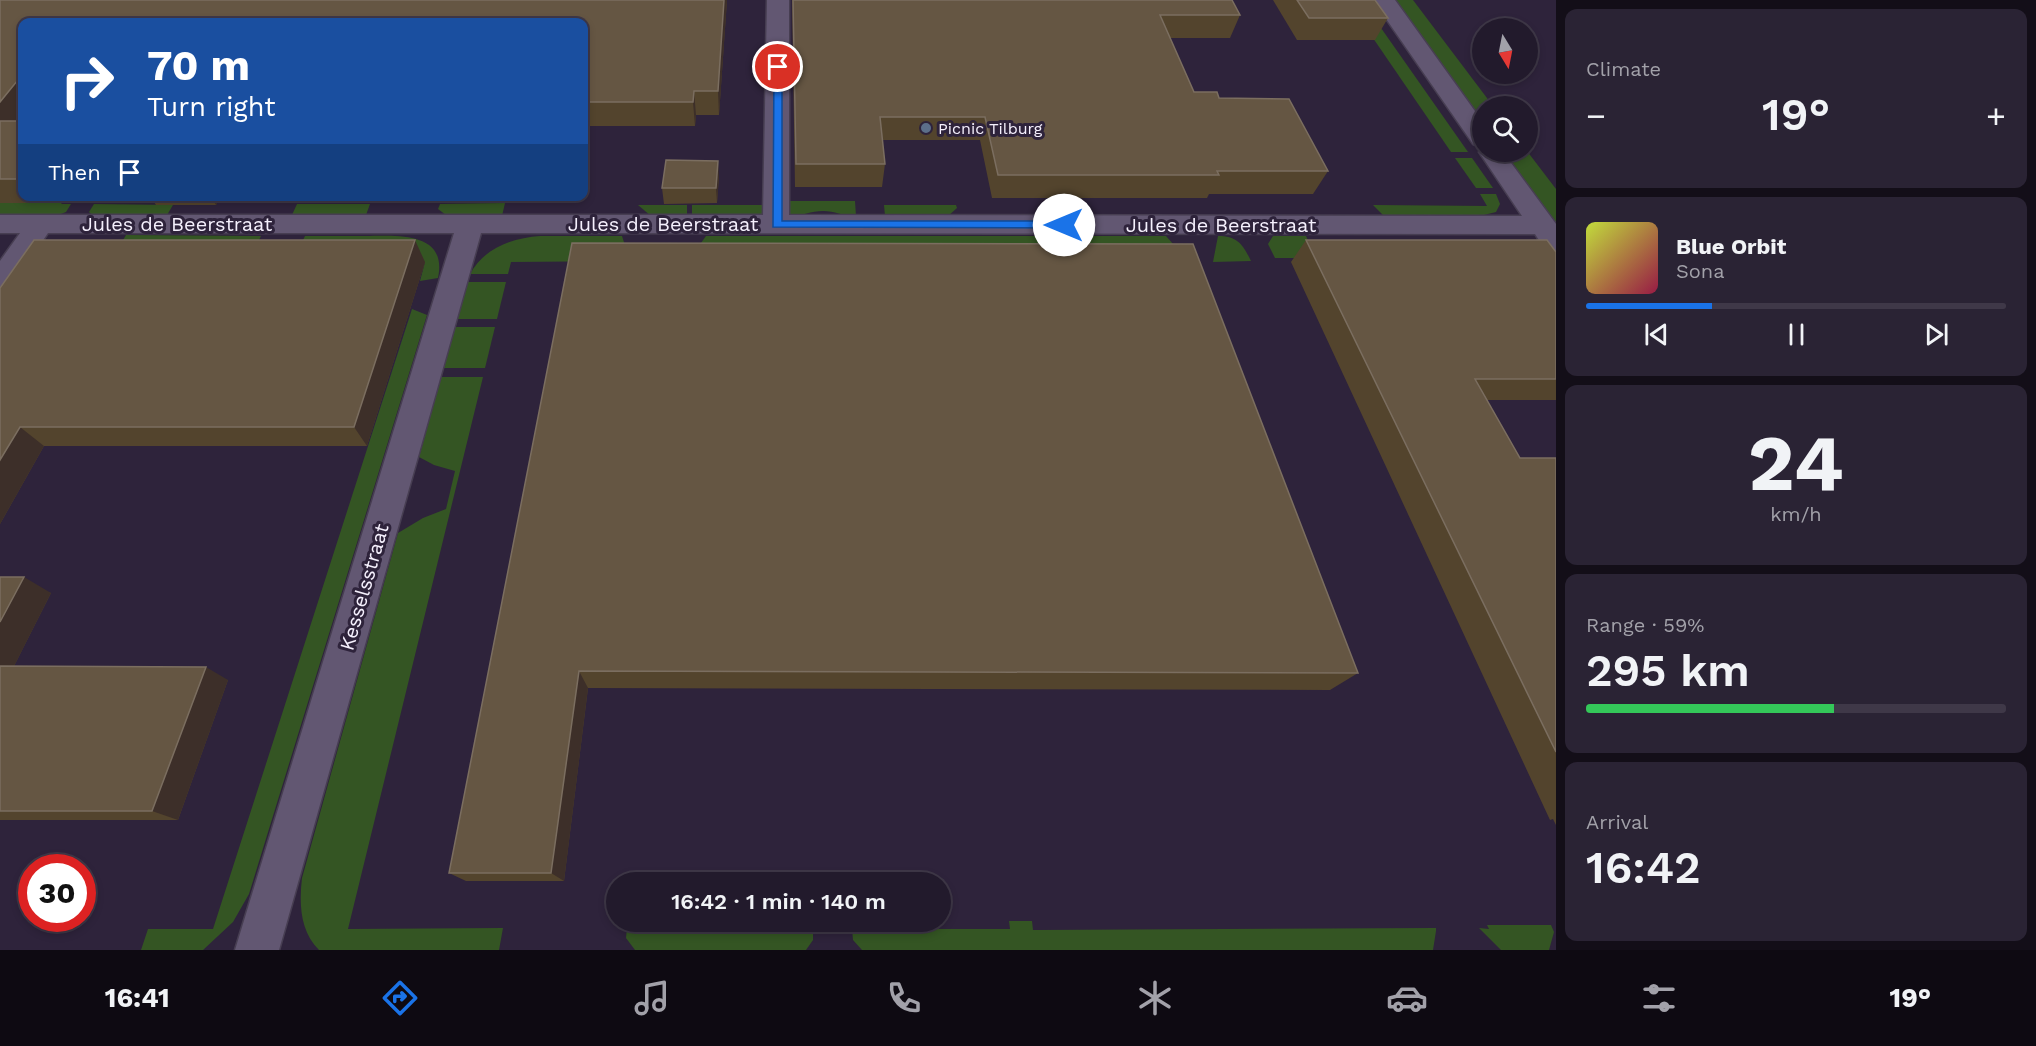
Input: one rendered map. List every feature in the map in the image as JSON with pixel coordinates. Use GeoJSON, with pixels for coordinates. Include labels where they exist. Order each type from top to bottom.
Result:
{"type":"FeatureCollection","features":[{"type":"Feature","properties":{"kind":"street"},"geometry":{"type":"LineString","coordinates":[[777,224],[778,0]]}},
{"type":"Feature","properties":{"kind":"street"},"geometry":{"type":"LineString","coordinates":[[1384,0],[1472,125]]}},
{"type":"Feature","properties":{"kind":"street"},"geometry":{"type":"LineString","coordinates":[[1498,162],[1549,235]]}},
{"type":"Feature","properties":{"kind":"street","name":"Jules de Beerstraat"},"geometry":{"type":"LineString","coordinates":[[0,224],[777,224],[1549,235]]}},
{"type":"Feature","properties":{"kind":"street"},"geometry":{"type":"LineString","coordinates":[[0,282],[40,224]]}},
{"type":"Feature","properties":{"kind":"street","name":"Kesselsstraat"},"geometry":{"type":"LineString","coordinates":[[257,950],[470,224]]}},
{"type":"Feature","properties":{"kind":"green space"},"geometry":{"type":"Polygon","coordinates":[[[1385,0],[1413,0],[1472,78],[1472,84],[1476,84],[1485,96],[1472,96],[1472,121],[1385,0]]]}},
{"type":"Feature","properties":{"kind":"green space"},"geometry":{"type":"Polygon","coordinates":[[[1374,18],[1468,152],[1451,152],[1362,22],[1374,18]]]}},
{"type":"Feature","properties":{"kind":"green space"},"geometry":{"type":"Polygon","coordinates":[[[1455,158],[1472,158],[1472,162],[1475,162],[1493,188],[1476,188],[1455,158]]]}},
{"type":"Feature","properties":{"kind":"green space"},"geometry":{"type":"Polygon","coordinates":[[[1501,162],[1535,162],[1556,189],[1556,238],[1501,162]]]}},
{"type":"Feature","properties":{"kind":"green space"},"geometry":{"type":"Polygon","coordinates":[[[1480,194],[1496,194],[1500,204],[1496,212],[1480,216],[1384,216],[1373,205],[1487,206],[1480,194]]]}},
{"type":"Feature","properties":{"kind":"green space"},"geometry":{"type":"Polygon","coordinates":[[[786,201],[855,201],[856,216],[823,211],[790,216],[786,201]]]}},
{"type":"Feature","properties":{"kind":"green space"},"geometry":{"type":"Polygon","coordinates":[[[0,203],[71,204],[66,212],[58,215],[0,215],[0,203]]]}},
{"type":"Feature","properties":{"kind":"green space"},"geometry":{"type":"Polygon","coordinates":[[[505,203],[502,216],[446,215],[438,209],[440,204],[505,203]]]}},
{"type":"Feature","properties":{"kind":"green space"},"geometry":{"type":"Polygon","coordinates":[[[94,204],[173,205],[167,215],[92,215],[89,212],[94,204]]]}},
{"type":"Feature","properties":{"kind":"green space"},"geometry":{"type":"Polygon","coordinates":[[[297,204],[370,204],[366,215],[292,215],[297,204]]]}},
{"type":"Feature","properties":{"kind":"green space"},"geometry":{"type":"Polygon","coordinates":[[[638,205],[687,205],[687,216],[651,216],[638,205]]]}},
{"type":"Feature","properties":{"kind":"green space"},"geometry":{"type":"Polygon","coordinates":[[[692,205],[768,205],[764,216],[692,216],[692,205]]]}},
{"type":"Feature","properties":{"kind":"green space"},"geometry":{"type":"Polygon","coordinates":[[[884,205],[956,205],[957,208],[948,216],[885,216],[884,205]]]}},
{"type":"Feature","properties":{"kind":"green space"},"geometry":{"type":"Polygon","coordinates":[[[126,235],[261,236],[249,261],[111,261],[126,235]]]}},
{"type":"Feature","properties":{"kind":"green space"},"geometry":{"type":"Polygon","coordinates":[[[305,236],[391,236],[417,239],[427,244],[435,252],[439,263],[438,278],[420,281],[425,262],[293,261],[305,236]]]}},
{"type":"Feature","properties":{"kind":"green space"},"geometry":{"type":"Polygon","coordinates":[[[540,236],[622,236],[630,261],[511,262],[508,274],[470,274],[483,257],[500,246],[519,239],[540,236]]]}},
{"type":"Feature","properties":{"kind":"green space"},"geometry":{"type":"Polygon","coordinates":[[[706,236],[1166,236],[1189,262],[688,261],[706,236]]]}},
{"type":"Feature","properties":{"kind":"green space"},"geometry":{"type":"Polygon","coordinates":[[[1218,236],[1225,236],[1239,243],[1251,261],[1213,262],[1218,236]]]}},
{"type":"Feature","properties":{"kind":"green space"},"geometry":{"type":"Polygon","coordinates":[[[1273,236],[1306,236],[1312,249],[1322,258],[1275,258],[1268,244],[1273,236]]]}},
{"type":"Feature","properties":{"kind":"green space"},"geometry":{"type":"Polygon","coordinates":[[[467,282],[506,282],[497,319],[457,319],[467,282]]]}},
{"type":"Feature","properties":{"kind":"green space"},"geometry":{"type":"Polygon","coordinates":[[[412,309],[427,315],[249,894],[233,922],[203,950],[141,950],[148,929],[213,929],[412,309]]]}},
{"type":"Feature","properties":{"kind":"green space"},"geometry":{"type":"Polygon","coordinates":[[[455,327],[495,327],[485,368],[443,368],[455,327]]]}},
{"type":"Feature","properties":{"kind":"green space"},"geometry":{"type":"Polygon","coordinates":[[[441,377],[483,377],[348,929],[503,928],[499,950],[319,950],[304,926],[301,898],[302,878],[398,533],[423,518],[446,509],[455,471],[434,465],[419,457],[441,377]]]}},
{"type":"Feature","properties":{"kind":"green space"},"geometry":{"type":"Polygon","coordinates":[[[1009,921],[1032,921],[1033,930],[1436,928],[1436,931],[1433,950],[862,950],[853,940],[852,932],[951,932],[951,929],[1010,929],[1009,921]]]}},
{"type":"Feature","properties":{"kind":"green space"},"geometry":{"type":"Polygon","coordinates":[[[1487,925],[1551,925],[1554,932],[1549,950],[1501,950],[1479,928],[1489,929],[1487,925]]]}},
{"type":"Feature","properties":{"kind":"green space"},"geometry":{"type":"Polygon","coordinates":[[[627,932],[813,932],[813,940],[806,950],[635,950],[626,938],[627,932]]]}},
{"type":"Feature","properties":{"kind":"building"},"geometry":{"type":"Polygon","coordinates":[[[0,0],[724,0],[718,91],[694,91],[693,102],[588,102],[588,18],[18,18],[18,80],[0,102],[0,0]]]}},
{"type":"Feature","properties":{"kind":"building"},"geometry":{"type":"Polygon","coordinates":[[[793,0],[1232,0],[1240,15],[1160,15],[1194,92],[1217,92],[1219,98],[1289,99],[1328,171],[1217,171],[1219,175],[998,175],[985,117],[880,117],[885,164],[796,164],[793,0]]]}},
{"type":"Feature","properties":{"kind":"building"},"geometry":{"type":"Polygon","coordinates":[[[1297,0],[1375,0],[1388,18],[1309,18],[1297,0]]]}},
{"type":"Feature","properties":{"kind":"building"},"geometry":{"type":"Polygon","coordinates":[[[0,121],[18,121],[18,179],[0,179],[0,121]]]}},
{"type":"Feature","properties":{"kind":"building"},"geometry":{"type":"Polygon","coordinates":[[[666,160],[718,161],[716,188],[662,188],[666,160]]]}},
{"type":"Feature","properties":{"kind":"building"},"geometry":{"type":"Polygon","coordinates":[[[34,240],[415,240],[354,427],[20,427],[0,460],[0,288],[34,240]]]}},
{"type":"Feature","properties":{"kind":"building"},"geometry":{"type":"Polygon","coordinates":[[[1306,240],[1547,240],[1556,252],[1556,379],[1475,379],[1520,458],[1556,458],[1556,752],[1306,240]]]}},
{"type":"Feature","properties":{"kind":"building"},"geometry":{"type":"Polygon","coordinates":[[[572,243],[1193,244],[1358,673],[579,671],[551,873],[449,873],[572,243]]]}},
{"type":"Feature","properties":{"kind":"building"},"geometry":{"type":"Polygon","coordinates":[[[0,577],[24,577],[0,622],[0,577]]]}},
{"type":"Feature","properties":{"kind":"building"},"geometry":{"type":"Polygon","coordinates":[[[0,666],[206,667],[152,811],[0,811],[0,666]]]}},
{"type":"Feature","properties":{"kind":"place","name":"Picnic Tilburg"},"geometry":{"type":"Point","coordinates":[926,128]}},
{"type":"Feature","properties":{"kind":"route"},"geometry":{"type":"LineString","coordinates":[[778,67],[777,224],[1064,225]]}}]}
